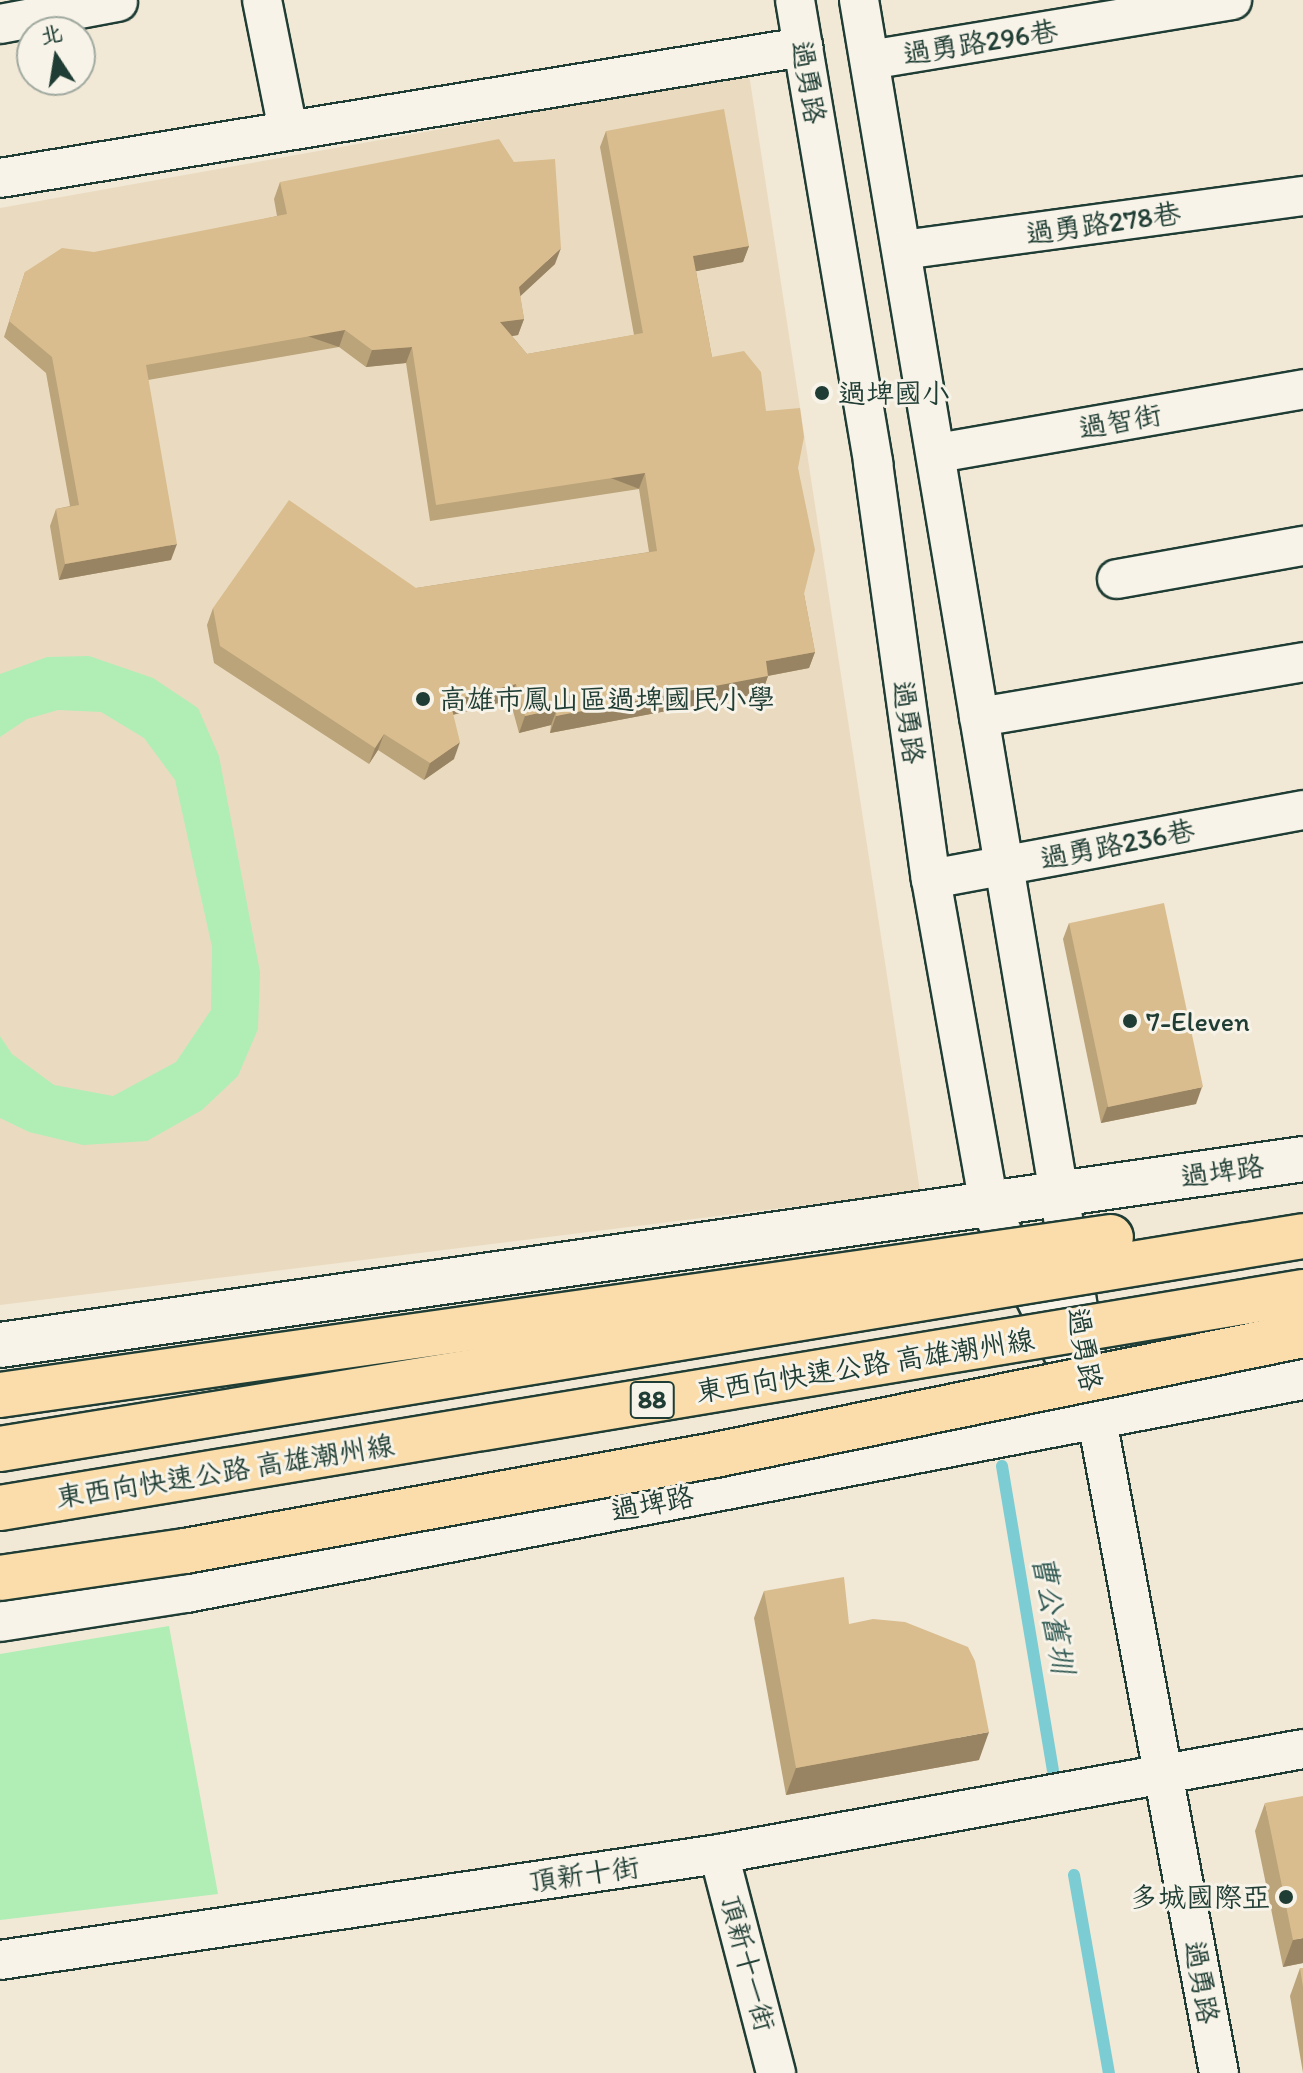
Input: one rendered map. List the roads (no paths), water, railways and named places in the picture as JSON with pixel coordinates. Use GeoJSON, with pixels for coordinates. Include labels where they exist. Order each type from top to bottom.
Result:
{"type":"FeatureCollection","features":[{"type":"Feature","properties":{"kind":"highway"},"geometry":{"type":"LineString","coordinates":[[0,1395],[1303,1206]]}},
{"type":"Feature","properties":{"kind":"highway","name":"東西向快速公路 高雄潮州線"},"geometry":{"type":"LineString","coordinates":[[0,1449],[1303,1236]]}},
{"type":"Feature","properties":{"kind":"highway","name":"東西向快速公路 高雄潮州線"},"geometry":{"type":"LineString","coordinates":[[0,1508],[1303,1292]]}},
{"type":"Feature","properties":{"kind":"highway"},"geometry":{"type":"LineString","coordinates":[[0,1578],[185,1551],[715,1455],[1303,1335]]}},
{"type":"Feature","properties":{"kind":"main road","name":"過埤路"},"geometry":{"type":"LineString","coordinates":[[0,1345],[1303,1159]]}},
{"type":"Feature","properties":{"kind":"main road","name":"過埤路"},"geometry":{"type":"LineString","coordinates":[[0,1619],[186,1590],[1097,1420],[1303,1377]]}},
{"type":"Feature","properties":{"kind":"street"},"geometry":{"type":"LineString","coordinates":[[262,0],[288,130]]}},
{"type":"Feature","properties":{"kind":"street","name":"過勇路"},"geometry":{"type":"LineString","coordinates":[[795,0],[873,463],[931,879],[989,1206],[1097,1420]]}},
{"type":"Feature","properties":{"kind":"street","name":"過勇路"},"geometry":{"type":"LineString","coordinates":[[859,0],[938,453],[1002,866],[1097,1420],[1219,2073]]}},
{"type":"Feature","properties":{"kind":"street","name":"過勇路296巷"},"geometry":{"type":"LineString","coordinates":[[870,60],[1232,0]]}},
{"type":"Feature","properties":{"kind":"street"},"geometry":{"type":"LineString","coordinates":[[0,24],[118,2]]}},
{"type":"Feature","properties":{"kind":"street"},"geometry":{"type":"LineString","coordinates":[[0,178],[803,47]]}},
{"type":"Feature","properties":{"kind":"street","name":"過勇路278巷"},"geometry":{"type":"LineString","coordinates":[[903,250],[1302,203]]}},
{"type":"Feature","properties":{"kind":"street","name":"過智街"},"geometry":{"type":"LineString","coordinates":[[938,453],[1303,389]]}},
{"type":"Feature","properties":{"kind":"street"},"geometry":{"type":"LineString","coordinates":[[1117,579],[1303,546]]}},
{"type":"Feature","properties":{"kind":"street"},"geometry":{"type":"LineString","coordinates":[[979,717],[1303,662]]}},
{"type":"Feature","properties":{"kind":"street","name":"過勇路236巷"},"geometry":{"type":"LineString","coordinates":[[931,879],[1303,810]]}},
{"type":"Feature","properties":{"kind":"street","name":"頂新十街"},"geometry":{"type":"LineString","coordinates":[[0,1960],[719,1854],[1303,1749]]}},
{"type":"Feature","properties":{"kind":"street","name":"頂新十一街"},"geometry":{"type":"LineString","coordinates":[[719,1854],[776,2073]]}},
{"type":"Feature","properties":{"kind":"waterway","name":"曹公舊圳"},"geometry":{"type":"LineString","coordinates":[[1002,1466],[1053,1770]]}},
{"type":"Feature","properties":{"kind":"waterway","name":"曹公舊圳"},"geometry":{"type":"LineString","coordinates":[[1074,1875],[1109,2073]]}},
{"type":"Feature","properties":{"kind":"place","name":"過埤國小"},"geometry":{"type":"Point","coordinates":[822,393]}},
{"type":"Feature","properties":{"kind":"place","name":"高雄市鳳山區過埤國民小學"},"geometry":{"type":"Point","coordinates":[423,699]}},
{"type":"Feature","properties":{"kind":"place","name":"7-Eleven"},"geometry":{"type":"Point","coordinates":[1130,1021]}},
{"type":"Feature","properties":{"kind":"place","name":"多城國際亞"},"geometry":{"type":"Point","coordinates":[1286,1897]}}]}
